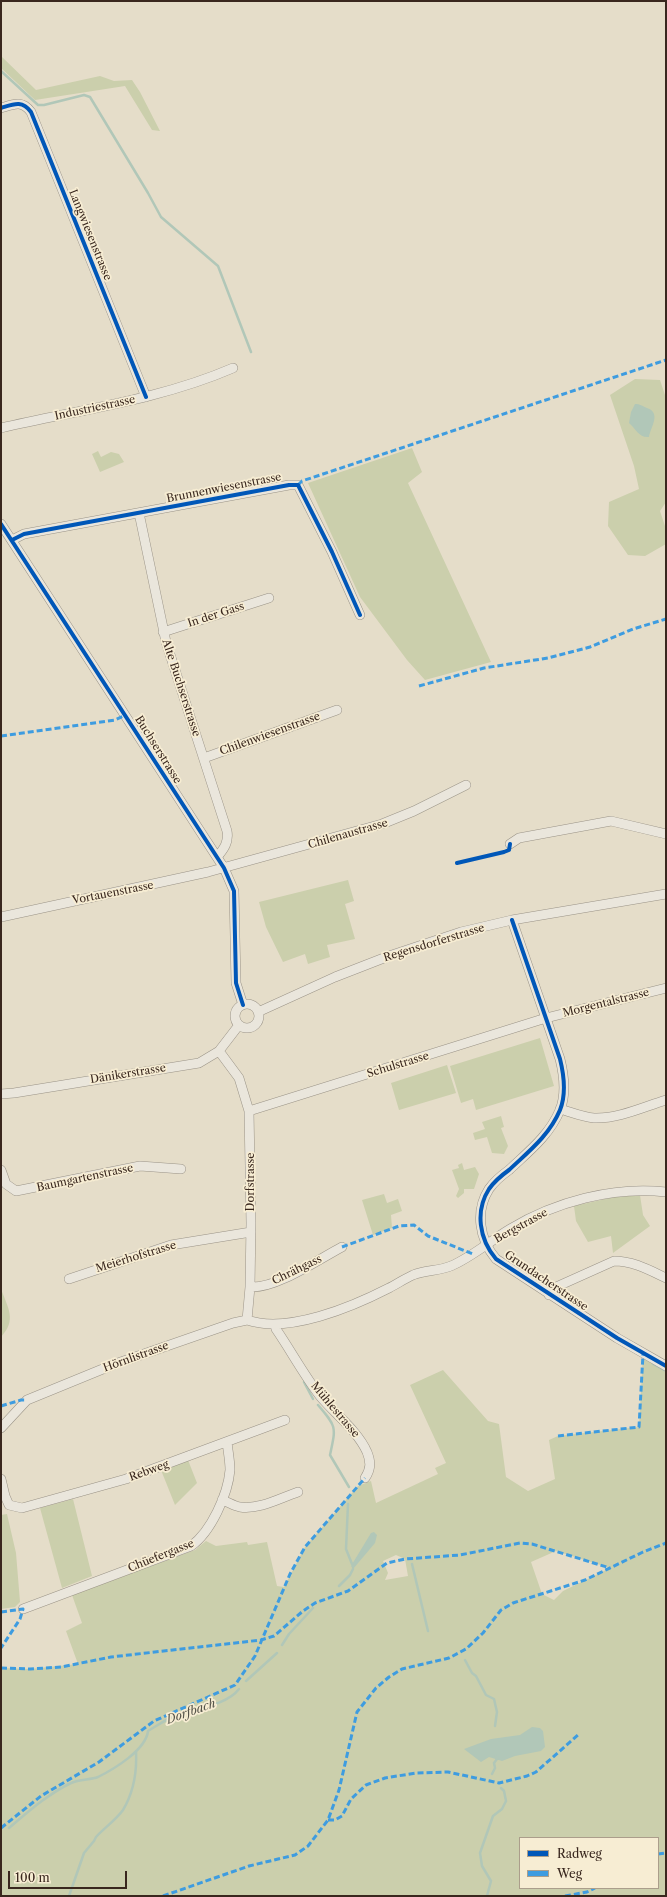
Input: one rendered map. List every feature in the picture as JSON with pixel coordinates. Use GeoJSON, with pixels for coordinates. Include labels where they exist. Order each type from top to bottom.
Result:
{"type":"FeatureCollection","features":[{"type":"Feature","properties":{"kind":"street","name":"Langwiesenstrasse"},"geometry":{"type":"LineString","coordinates":[[1,108],[16,103],[26,105],[31,112],[146,397]]}},
{"type":"Feature","properties":{"kind":"street","name":"Industriestrasse"},"geometry":{"type":"LineString","coordinates":[[1,428],[146,397],[204,380],[233,368]]}},
{"type":"Feature","properties":{"kind":"street","name":"Brunnenwiesenstrasse"},"geometry":{"type":"LineString","coordinates":[[12,540],[24,534],[289,485],[298,485],[332,552],[360,615]]}},
{"type":"Feature","properties":{"kind":"street","name":"Alte Buchserstrasse"},"geometry":{"type":"LineString","coordinates":[[139,513],[163,632],[221,811],[228,838],[225,847],[217,857]]}},
{"type":"Feature","properties":{"kind":"street","name":"Buchserstrasse"},"geometry":{"type":"LineString","coordinates":[[1,524],[224,868],[234,891],[236,983],[242,1005]]}},
{"type":"Feature","properties":{"kind":"street","name":"In der Gass"},"geometry":{"type":"LineString","coordinates":[[163,632],[269,598]]}},
{"type":"Feature","properties":{"kind":"street","name":"Chilenwiesenstrasse"},"geometry":{"type":"LineString","coordinates":[[204,758],[337,710]]}},
{"type":"Feature","properties":{"kind":"street","name":"Chilenaustrasse"},"geometry":{"type":"LineString","coordinates":[[224,868],[398,819],[466,785]]}},
{"type":"Feature","properties":{"kind":"street"},"geometry":{"type":"LineString","coordinates":[[510,844],[519,838],[611,821],[666,834]]}},
{"type":"Feature","properties":{"kind":"street","name":"Vortauenstrasse"},"geometry":{"type":"LineString","coordinates":[[1,917],[224,868]]}},
{"type":"Feature","properties":{"kind":"street","name":"Regensdorferstrasse"},"geometry":{"type":"LineString","coordinates":[[258,1012],[335,977],[388,956],[462,932],[512,920],[666,894]]}},
{"type":"Feature","properties":{"kind":"street","name":"Grundacherstrasse"},"geometry":{"type":"LineString","coordinates":[[512,920],[563,1070],[564,1081],[560,1109],[542,1139],[490,1188],[483,1201],[479,1221],[487,1245],[496,1259],[549,1295],[617,1338],[666,1366]]}},
{"type":"Feature","properties":{"kind":"street","name":"Morgentalstrasse"},"geometry":{"type":"LineString","coordinates":[[546,1018],[666,988]]}},
{"type":"Feature","properties":{"kind":"street"},"geometry":{"type":"LineString","coordinates":[[242,1005],[252,1005],[258,1012],[258,1020],[253,1026],[246,1028],[239,1025],[235,1018],[235,1014],[242,1005]]}},
{"type":"Feature","properties":{"kind":"street","name":"Schulstrasse"},"geometry":{"type":"LineString","coordinates":[[250,1111],[546,1018]]}},
{"type":"Feature","properties":{"kind":"street","name":"Dänikerstrasse"},"geometry":{"type":"LineString","coordinates":[[1,1094],[189,1065],[207,1059],[219,1052],[239,1025]]}},
{"type":"Feature","properties":{"kind":"street","name":"Dorfstrasse"},"geometry":{"type":"LineString","coordinates":[[219,1052],[239,1078],[250,1111],[251,1232],[250,1287],[247,1320]]}},
{"type":"Feature","properties":{"kind":"street"},"geometry":{"type":"LineString","coordinates":[[560,1109],[580,1115],[600,1118],[623,1114],[666,1100]]}},
{"type":"Feature","properties":{"kind":"street","name":"Baumgartenstrasse"},"geometry":{"type":"LineString","coordinates":[[1,1170],[6,1184],[16,1191],[140,1166],[181,1169]]}},
{"type":"Feature","properties":{"kind":"street","name":"Bergstrasse"},"geometry":{"type":"LineString","coordinates":[[247,1320],[275,1324],[304,1319],[352,1305],[412,1275],[451,1266],[511,1229],[562,1205],[605,1194],[642,1191],[666,1192]]}},
{"type":"Feature","properties":{"kind":"street","name":"Meierhofstrasse"},"geometry":{"type":"LineString","coordinates":[[68,1279],[171,1245],[251,1232]]}},
{"type":"Feature","properties":{"kind":"street","name":"Chrähgass"},"geometry":{"type":"LineString","coordinates":[[250,1287],[263,1286],[296,1272],[342,1246]]}},
{"type":"Feature","properties":{"kind":"street"},"geometry":{"type":"LineString","coordinates":[[549,1295],[556,1287],[614,1261],[623,1261],[641,1266],[666,1278]]}},
{"type":"Feature","properties":{"kind":"street","name":"Hörnlistrasse"},"geometry":{"type":"LineString","coordinates":[[1,1428],[27,1400],[115,1364],[233,1323],[247,1320]]}},
{"type":"Feature","properties":{"kind":"street","name":"Mühlestrasse"},"geometry":{"type":"LineString","coordinates":[[275,1324],[276,1329],[313,1386],[363,1444],[370,1460],[369,1472],[365,1478]]}},
{"type":"Feature","properties":{"kind":"street","name":"Rebweg"},"geometry":{"type":"LineString","coordinates":[[1,1479],[4,1496],[10,1505],[22,1508],[126,1479],[285,1420]]}},
{"type":"Feature","properties":{"kind":"street","name":"Chüefergasse"},"geometry":{"type":"LineString","coordinates":[[23,1609],[191,1546],[206,1533],[222,1500],[230,1470],[227,1442]]}},
{"type":"Feature","properties":{"kind":"street"},"geometry":{"type":"LineString","coordinates":[[222,1500],[238,1507],[246,1507],[262,1504],[298,1492]]}},
{"type":"Feature","properties":{"kind":"shaded area"},"geometry":{"type":"Polygon","coordinates":[[[1,56],[36,90],[100,76],[114,81],[132,80],[140,92],[160,131],[152,130],[125,86],[35,100],[1,68],[1,56]]]}},
{"type":"Feature","properties":{"kind":"shaded area"},"geometry":{"type":"Polygon","coordinates":[[[635,379],[660,380],[666,398],[666,502],[660,511],[666,529],[666,544],[645,556],[628,555],[608,526],[609,502],[639,489],[634,466],[610,395],[635,379]]]}},
{"type":"Feature","properties":{"kind":"shaded area"},"geometry":{"type":"Polygon","coordinates":[[[635,404],[647,408],[654,413],[654,421],[649,437],[640,435],[629,423],[631,412],[635,404]]]}},
{"type":"Feature","properties":{"kind":"shaded area"},"geometry":{"type":"Polygon","coordinates":[[[412,448],[422,472],[408,483],[491,662],[425,680],[407,660],[360,597],[308,483],[412,448]]]}},
{"type":"Feature","properties":{"kind":"shaded area"},"geometry":{"type":"Polygon","coordinates":[[[98,451],[101,457],[111,452],[119,454],[124,462],[100,472],[92,454],[98,451]]]}},
{"type":"Feature","properties":{"kind":"shaded area"},"geometry":{"type":"Polygon","coordinates":[[[348,880],[354,901],[345,904],[355,939],[327,945],[330,957],[308,964],[305,954],[283,962],[266,927],[259,902],[348,880]]]}},
{"type":"Feature","properties":{"kind":"shaded area"},"geometry":{"type":"Polygon","coordinates":[[[540,1038],[554,1086],[476,1110],[473,1099],[461,1103],[450,1066],[540,1038]]]}},
{"type":"Feature","properties":{"kind":"shaded area"},"geometry":{"type":"Polygon","coordinates":[[[447,1065],[456,1093],[399,1110],[391,1083],[447,1065]]]}},
{"type":"Feature","properties":{"kind":"shaded area"},"geometry":{"type":"Polygon","coordinates":[[[501,1116],[504,1127],[501,1128],[508,1146],[504,1154],[492,1153],[487,1137],[475,1140],[473,1133],[485,1129],[482,1122],[501,1116]]]}},
{"type":"Feature","properties":{"kind":"shaded area"},"geometry":{"type":"Polygon","coordinates":[[[462,1163],[464,1170],[475,1167],[479,1174],[474,1189],[464,1189],[464,1193],[458,1198],[456,1196],[459,1189],[452,1170],[459,1168],[458,1165],[462,1163]]]}},
{"type":"Feature","properties":{"kind":"shaded area"},"geometry":{"type":"Polygon","coordinates":[[[384,1194],[387,1203],[398,1199],[402,1211],[391,1215],[392,1228],[373,1235],[362,1200],[384,1194]]]}},
{"type":"Feature","properties":{"kind":"shaded area"},"geometry":{"type":"Polygon","coordinates":[[[640,1195],[643,1215],[650,1226],[613,1253],[611,1236],[588,1242],[576,1221],[574,1206],[614,1197],[640,1195]]]}},
{"type":"Feature","properties":{"kind":"shaded area"},"geometry":{"type":"Polygon","coordinates":[[[1,1289],[10,1314],[10,1319],[6,1331],[1,1337],[1,1289]]]}},
{"type":"Feature","properties":{"kind":"shaded area"},"geometry":{"type":"Polygon","coordinates":[[[643,1354],[666,1366],[666,1896],[1,1896],[1,1668],[30,1669],[78,1664],[66,1631],[82,1623],[72,1595],[195,1550],[206,1541],[216,1546],[247,1542],[248,1545],[267,1542],[277,1586],[284,1587],[305,1547],[358,1486],[371,1481],[376,1503],[438,1474],[435,1468],[446,1463],[410,1385],[443,1370],[488,1421],[499,1424],[506,1477],[528,1491],[555,1479],[549,1440],[558,1436],[639,1427],[643,1354]],[[556,1551],[531,1562],[542,1594],[554,1600],[563,1591],[610,1568],[556,1551]],[[396,1555],[383,1561],[388,1573],[385,1580],[408,1576],[405,1559],[396,1555]]]}},
{"type":"Feature","properties":{"kind":"shaded area"},"geometry":{"type":"Polygon","coordinates":[[[188,1460],[197,1483],[175,1505],[161,1470],[188,1460]]]}},
{"type":"Feature","properties":{"kind":"shaded area"},"geometry":{"type":"Polygon","coordinates":[[[73,1499],[92,1576],[62,1588],[40,1508],[73,1499]]]}},
{"type":"Feature","properties":{"kind":"shaded area"},"geometry":{"type":"Polygon","coordinates":[[[7,1514],[16,1553],[20,1602],[15,1607],[1,1609],[1,1515],[7,1514]]]}},
{"type":"Feature","properties":{"kind":"shaded area"},"geometry":{"type":"Polygon","coordinates":[[[374,1532],[377,1535],[375,1543],[353,1569],[351,1566],[371,1533],[374,1532]]]}},
{"type":"Feature","properties":{"kind":"shaded area"},"geometry":{"type":"Polygon","coordinates":[[[532,1727],[540,1728],[543,1731],[545,1747],[541,1751],[515,1756],[502,1761],[489,1757],[481,1762],[464,1749],[491,1739],[520,1735],[532,1727]]]}},
{"type":"Feature","properties":{"kind":"waterway"},"geometry":{"type":"LineString","coordinates":[[1,71],[38,105],[44,105],[84,95],[90,97],[161,217],[218,266],[251,352]]}},
{"type":"Feature","properties":{"kind":"waterway"},"geometry":{"type":"LineString","coordinates":[[653,1364],[666,1371]]}},
{"type":"Feature","properties":{"kind":"waterway"},"geometry":{"type":"LineString","coordinates":[[304,1382],[313,1399]]}},
{"type":"Feature","properties":{"kind":"waterway"},"geometry":{"type":"LineString","coordinates":[[318,1405],[332,1423],[334,1433],[330,1455],[349,1487]]}},
{"type":"Feature","properties":{"kind":"waterway"},"geometry":{"type":"LineString","coordinates":[[348,1504],[346,1549],[352,1564]]}},
{"type":"Feature","properties":{"kind":"waterway"},"geometry":{"type":"LineString","coordinates":[[412,1564],[428,1631]]}},
{"type":"Feature","properties":{"kind":"waterway"},"geometry":{"type":"LineString","coordinates":[[339,1586],[350,1575],[353,1569]]}},
{"type":"Feature","properties":{"kind":"waterway"},"geometry":{"type":"LineString","coordinates":[[282,1645],[289,1634],[313,1608]]}},
{"type":"Feature","properties":{"kind":"waterway"},"geometry":{"type":"LineString","coordinates":[[246,1681],[277,1653]]}},
{"type":"Feature","properties":{"kind":"waterway"},"geometry":{"type":"LineString","coordinates":[[465,1660],[472,1673],[476,1676],[486,1695],[494,1699],[497,1712],[495,1726]]}},
{"type":"Feature","properties":{"kind":"waterway","name":"Dorfbach"},"geometry":{"type":"LineString","coordinates":[[9,1828],[54,1792],[71,1783],[98,1777],[120,1764],[136,1752],[142,1745],[148,1731],[159,1724],[179,1714],[227,1699],[239,1689]]}},
{"type":"Feature","properties":{"kind":"waterway"},"geometry":{"type":"LineString","coordinates":[[69,1896],[84,1853],[96,1837],[123,1810],[134,1782],[136,1752]]}},
{"type":"Feature","properties":{"kind":"waterway"},"geometry":{"type":"LineString","coordinates":[[492,1774],[495,1768],[494,1763],[497,1759],[496,1756]]}},
{"type":"Feature","properties":{"kind":"waterway"},"geometry":{"type":"LineString","coordinates":[[487,1896],[491,1881],[482,1866],[480,1853],[493,1816],[502,1809],[506,1801],[504,1791],[501,1788]]}},
{"type":"Feature","properties":{"kind":"marked path"},"geometry":{"type":"LineString","coordinates":[[298,485],[302,481],[666,360]]}},
{"type":"Feature","properties":{"kind":"marked path"},"geometry":{"type":"LineString","coordinates":[[419,686],[484,668],[548,658],[590,647],[633,629],[666,619]]}},
{"type":"Feature","properties":{"kind":"marked path"},"geometry":{"type":"LineString","coordinates":[[1,736],[115,720],[126,715]]}},
{"type":"Feature","properties":{"kind":"marked path"},"geometry":{"type":"LineString","coordinates":[[342,1247],[399,1226],[414,1225],[428,1236],[473,1254]]}},
{"type":"Feature","properties":{"kind":"marked path"},"geometry":{"type":"LineString","coordinates":[[558,1436],[639,1427],[643,1354]]}},
{"type":"Feature","properties":{"kind":"marked path"},"geometry":{"type":"LineString","coordinates":[[1,1406],[21,1400],[27,1400]]}},
{"type":"Feature","properties":{"kind":"marked path"},"geometry":{"type":"LineString","coordinates":[[1,1828],[41,1796],[99,1762],[154,1721],[235,1685],[255,1656],[290,1574],[305,1547],[365,1478]]}},
{"type":"Feature","properties":{"kind":"marked path"},"geometry":{"type":"LineString","coordinates":[[1,1668],[30,1669],[61,1667],[111,1657],[261,1640],[274,1636],[303,1611],[315,1603],[348,1591],[387,1563],[405,1559],[460,1555],[520,1543],[532,1544],[610,1568]]}},
{"type":"Feature","properties":{"kind":"marked path"},"geometry":{"type":"LineString","coordinates":[[163,1896],[249,1866],[295,1855],[308,1846],[328,1820],[339,1790],[357,1712],[376,1688],[389,1677],[402,1669],[449,1658],[466,1649],[483,1633],[501,1610],[513,1603],[585,1580],[643,1552],[666,1543]]}},
{"type":"Feature","properties":{"kind":"marked path"},"geometry":{"type":"LineString","coordinates":[[1,1612],[23,1609],[20,1619],[1,1648]]}},
{"type":"Feature","properties":{"kind":"marked path"},"geometry":{"type":"LineString","coordinates":[[328,1820],[335,1820],[342,1816],[351,1799],[366,1785],[385,1778],[416,1773],[448,1772],[499,1783],[527,1776],[536,1772],[578,1735]]}},
{"type":"Feature","properties":{"kind":"marked path"},"geometry":{"type":"LineString","coordinates":[[659,1854],[666,1853]]}},
{"type":"Feature","properties":{"kind":"marked path"},"geometry":{"type":"LineString","coordinates":[[565,1896],[587,1892],[593,1889]]}},
{"type":"Feature","properties":{"kind":"cycle path"},"geometry":{"type":"LineString","coordinates":[[1,108],[14,104],[21,104],[28,108],[31,112],[146,397]]}},
{"type":"Feature","properties":{"kind":"cycle path"},"geometry":{"type":"LineString","coordinates":[[12,540],[24,534],[289,485],[298,485],[332,552],[360,615]]}},
{"type":"Feature","properties":{"kind":"cycle path"},"geometry":{"type":"LineString","coordinates":[[1,524],[224,868],[234,891],[236,983],[243,1005]]}},
{"type":"Feature","properties":{"kind":"cycle path"},"geometry":{"type":"LineString","coordinates":[[457,863],[504,852],[509,850],[510,844]]}},
{"type":"Feature","properties":{"kind":"cycle path"},"geometry":{"type":"LineString","coordinates":[[512,920],[560,1059],[563,1072],[564,1091],[560,1110],[544,1136],[489,1189],[482,1206],[481,1216],[481,1225],[486,1243],[496,1259],[617,1338],[666,1366]]}}]}
